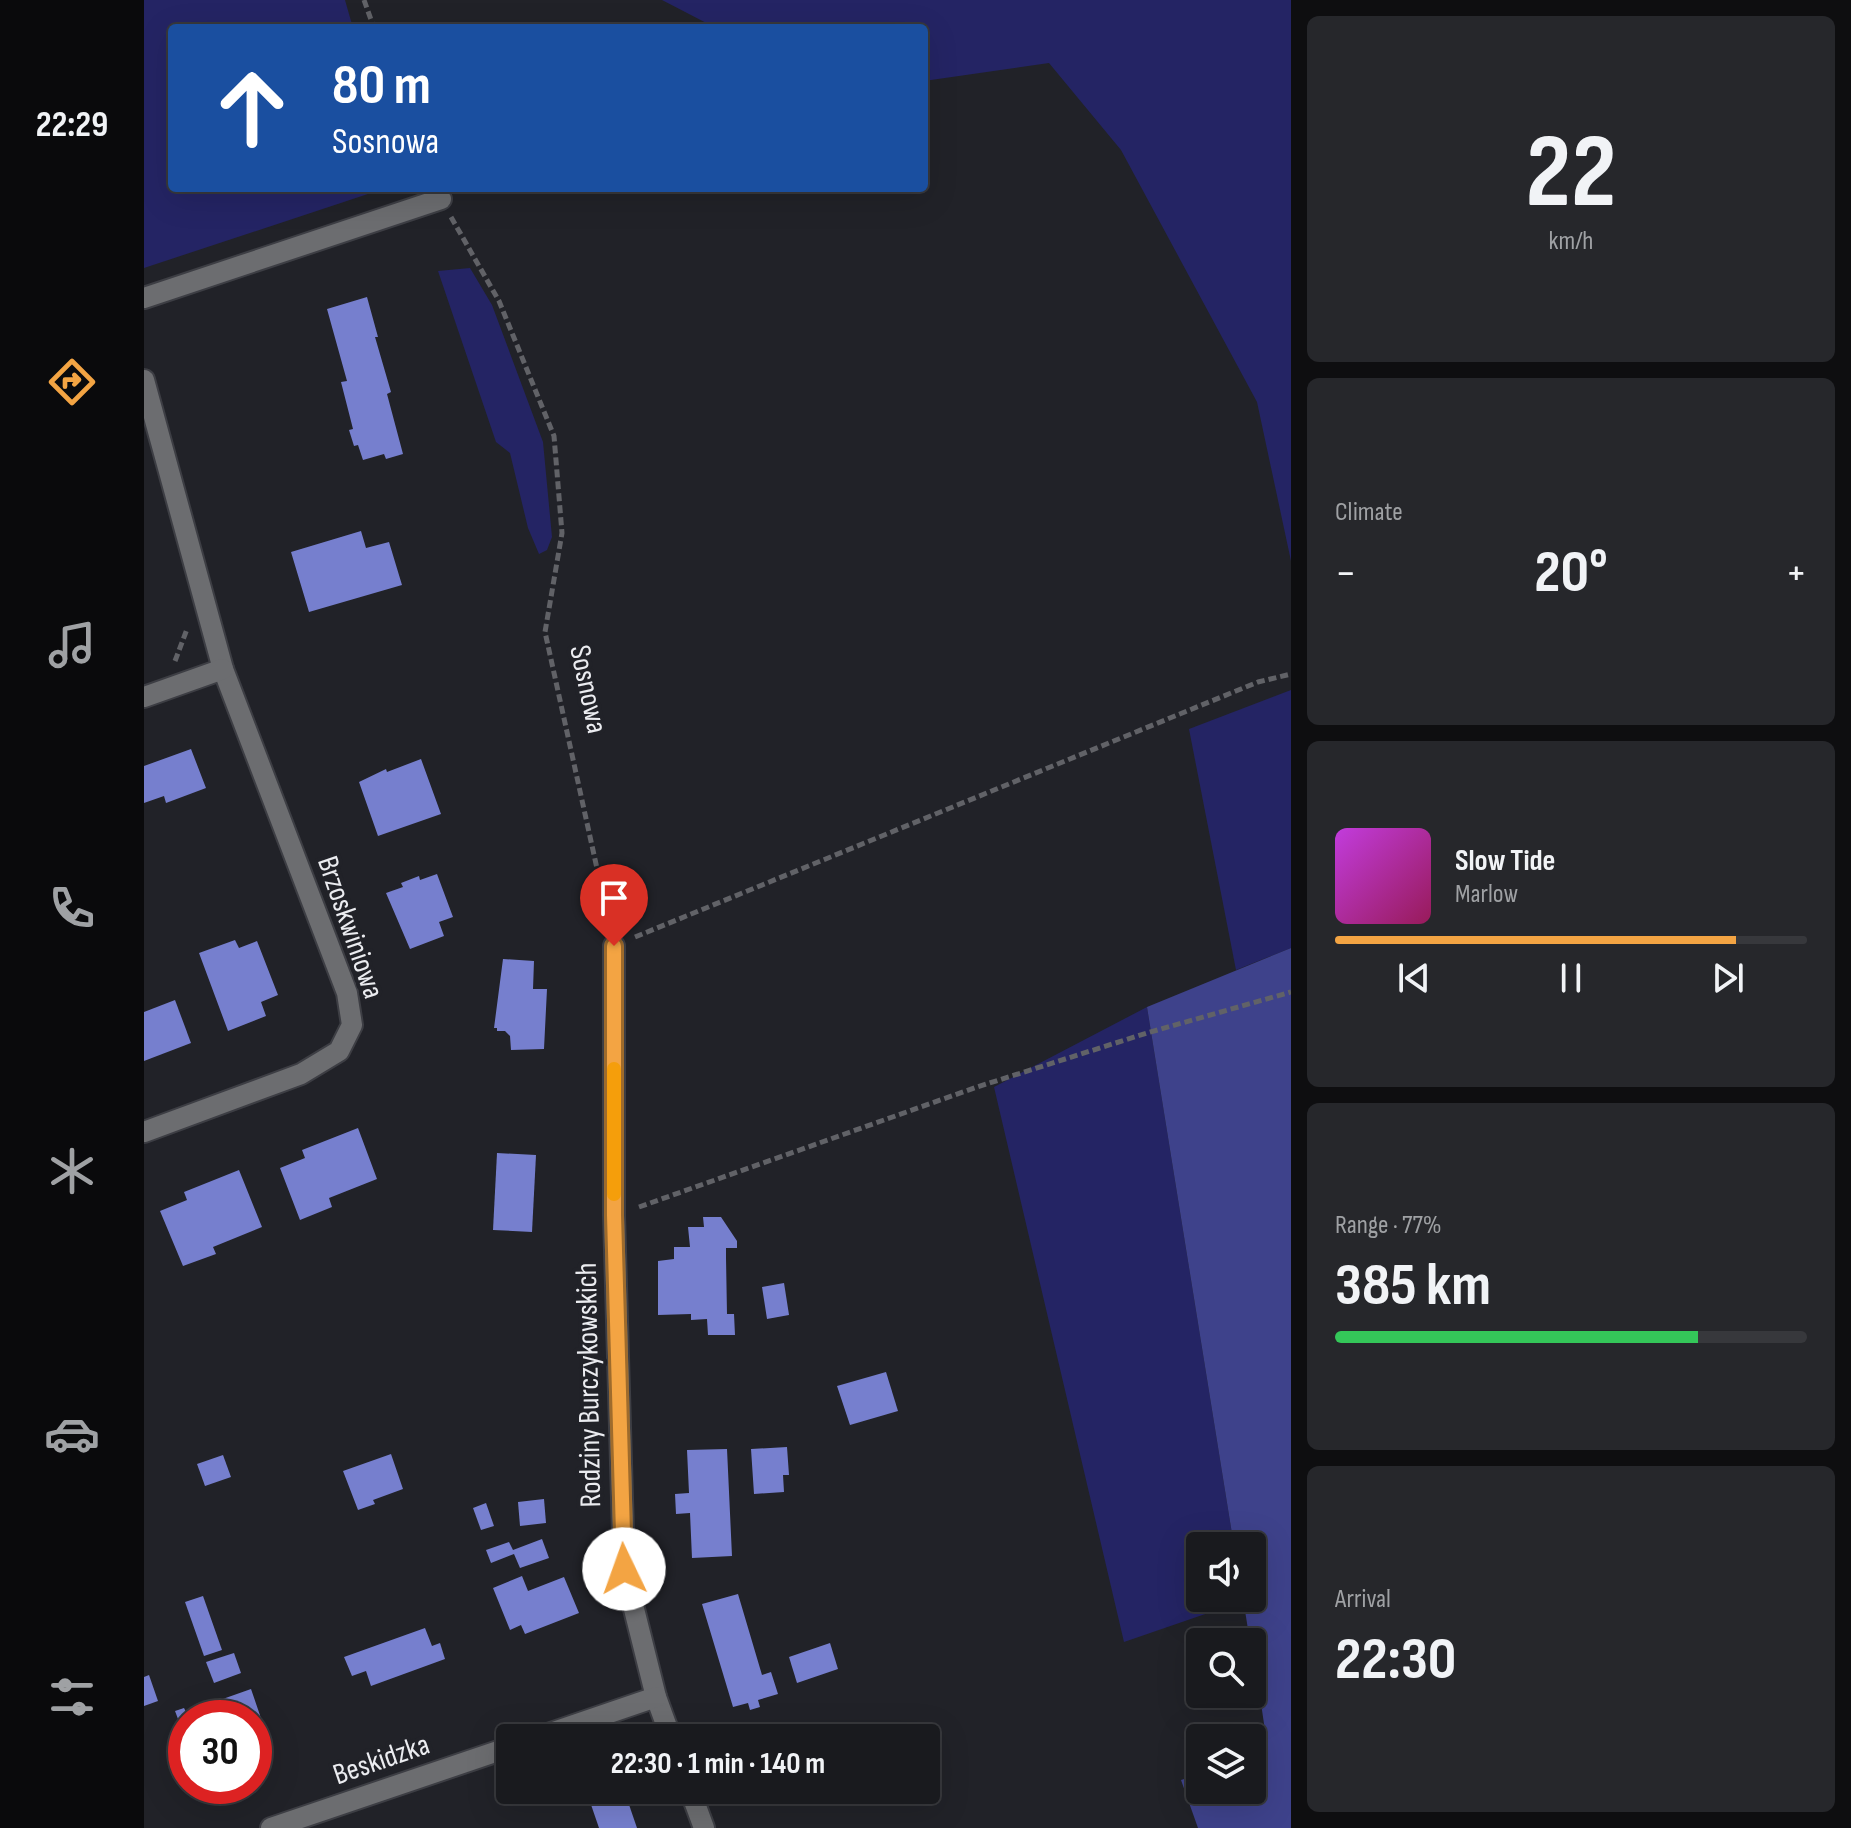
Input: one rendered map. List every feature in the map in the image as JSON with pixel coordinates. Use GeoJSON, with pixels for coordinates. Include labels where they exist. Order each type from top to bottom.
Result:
{"type":"FeatureCollection","features":[{"type":"Feature","properties":{"kind":"street"},"geometry":{"type":"LineString","coordinates":[[144,298],[441,199]]}},
{"type":"Feature","properties":{"kind":"street","name":"Brzoskwiniowa"},"geometry":{"type":"LineString","coordinates":[[144,380],[223,669],[347,993],[352,1025],[339,1051],[301,1074],[144,1132]]}},
{"type":"Feature","properties":{"kind":"street"},"geometry":{"type":"LineString","coordinates":[[144,697],[223,669]]}},
{"type":"Feature","properties":{"kind":"street"},"geometry":{"type":"LineString","coordinates":[[614,946],[614,1215]]}},
{"type":"Feature","properties":{"kind":"street","name":"Rodziny Burczykowskich"},"geometry":{"type":"LineString","coordinates":[[614,1215],[624,1569],[656,1697],[666,1724]]}},
{"type":"Feature","properties":{"kind":"street"},"geometry":{"type":"LineString","coordinates":[[577,1724],[656,1697]]}},
{"type":"Feature","properties":{"kind":"street","name":"Beskidzka"},"geometry":{"type":"LineString","coordinates":[[271,1828],[496,1752]]}},
{"type":"Feature","properties":{"kind":"street"},"geometry":{"type":"LineString","coordinates":[[695,1804],[704,1828]]}},
{"type":"Feature","properties":{"kind":"path"},"geometry":{"type":"LineString","coordinates":[[364,0],[373,24]]}},
{"type":"Feature","properties":{"kind":"path","name":"Sosnowa"},"geometry":{"type":"LineString","coordinates":[[441,199],[499,301],[554,436],[562,533],[545,632],[614,946]]}},
{"type":"Feature","properties":{"kind":"path"},"geometry":{"type":"LineString","coordinates":[[166,664],[175,661],[188,626]]}},
{"type":"Feature","properties":{"kind":"path"},"geometry":{"type":"LineString","coordinates":[[614,946],[1258,682],[1291,674]]}},
{"type":"Feature","properties":{"kind":"path"},"geometry":{"type":"LineString","coordinates":[[614,1215],[977,1087],[1147,1033],[1291,992]]}},
{"type":"Feature","properties":{"kind":"shaded area"},"geometry":{"type":"Polygon","coordinates":[[[144,0],[345,0],[352,24],[168,24],[168,192],[374,192],[144,268],[144,0]]]}},
{"type":"Feature","properties":{"kind":"shaded area"},"geometry":{"type":"Polygon","coordinates":[[[662,0],[1291,0],[1291,561],[1257,402],[1121,150],[1049,63],[928,80],[928,24],[708,24],[662,0]]]}},
{"type":"Feature","properties":{"kind":"shaded area"},"geometry":{"type":"Polygon","coordinates":[[[470,268],[492,305],[543,442],[552,537],[547,550],[539,554],[528,528],[510,453],[496,442],[438,271],[470,268]]]}},
{"type":"Feature","properties":{"kind":"shaded area"},"geometry":{"type":"Polygon","coordinates":[[[1291,690],[1291,948],[1236,970],[1189,729],[1291,690]]]}},
{"type":"Feature","properties":{"kind":"shaded area"},"geometry":{"type":"Polygon","coordinates":[[[1291,948],[1291,1828],[1198,1828],[1190,1804],[1266,1804],[1268,1751],[1262,1708],[1266,1708],[1266,1628],[1248,1628],[1245,1612],[1266,1612],[1266,1532],[1232,1532],[1147,1007],[1291,948]]]}},
{"type":"Feature","properties":{"kind":"shaded area"},"geometry":{"type":"Polygon","coordinates":[[[1147,1007],[1232,1532],[1186,1532],[1186,1612],[1211,1612],[1124,1642],[994,1087],[1147,1007]]]}},
{"type":"Feature","properties":{"kind":"building"},"geometry":{"type":"Polygon","coordinates":[[[367,297],[403,454],[386,459],[384,454],[363,460],[358,445],[354,446],[349,430],[353,429],[341,382],[347,381],[327,309],[367,297]]]}},
{"type":"Feature","properties":{"kind":"building"},"geometry":{"type":"Polygon","coordinates":[[[361,531],[366,548],[389,542],[402,585],[309,612],[291,552],[361,531]]]}},
{"type":"Feature","properties":{"kind":"building"},"geometry":{"type":"Polygon","coordinates":[[[191,749],[206,788],[166,803],[164,796],[144,803],[144,766],[191,749]]]}},
{"type":"Feature","properties":{"kind":"building"},"geometry":{"type":"Polygon","coordinates":[[[421,759],[441,814],[378,836],[359,782],[386,769],[387,772],[421,759]]]}},
{"type":"Feature","properties":{"kind":"building"},"geometry":{"type":"Polygon","coordinates":[[[437,874],[453,917],[439,922],[444,936],[410,949],[386,893],[403,887],[401,883],[419,876],[420,880],[437,874]]]}},
{"type":"Feature","properties":{"kind":"building"},"geometry":{"type":"Polygon","coordinates":[[[235,940],[239,948],[257,941],[278,995],[261,1002],[266,1016],[228,1031],[199,953],[235,940]]]}},
{"type":"Feature","properties":{"kind":"building"},"geometry":{"type":"Polygon","coordinates":[[[503,959],[534,961],[533,989],[547,989],[544,1049],[511,1050],[510,1036],[494,1028],[503,959]]]}},
{"type":"Feature","properties":{"kind":"building"},"geometry":{"type":"Polygon","coordinates":[[[175,1000],[191,1043],[144,1061],[144,1012],[175,1000]]]}},
{"type":"Feature","properties":{"kind":"building"},"geometry":{"type":"Polygon","coordinates":[[[358,1128],[377,1179],[329,1198],[332,1207],[300,1220],[280,1168],[305,1158],[302,1150],[358,1128]]]}},
{"type":"Feature","properties":{"kind":"building"},"geometry":{"type":"Polygon","coordinates":[[[497,1153],[536,1155],[532,1232],[493,1230],[497,1153]]]}},
{"type":"Feature","properties":{"kind":"building"},"geometry":{"type":"Polygon","coordinates":[[[239,1170],[262,1227],[213,1247],[216,1254],[183,1266],[160,1211],[187,1200],[184,1192],[239,1170]]]}},
{"type":"Feature","properties":{"kind":"building"},"geometry":{"type":"Polygon","coordinates":[[[703,1217],[721,1217],[737,1241],[737,1248],[726,1248],[727,1314],[734,1314],[735,1335],[708,1335],[707,1319],[691,1320],[691,1314],[658,1315],[658,1261],[674,1259],[674,1247],[690,1247],[688,1227],[704,1227],[703,1217]]]}},
{"type":"Feature","properties":{"kind":"building"},"geometry":{"type":"Polygon","coordinates":[[[784,1283],[789,1315],[767,1319],[762,1287],[784,1283]]]}},
{"type":"Feature","properties":{"kind":"building"},"geometry":{"type":"Polygon","coordinates":[[[886,1372],[898,1411],[850,1425],[837,1386],[886,1372]]]}},
{"type":"Feature","properties":{"kind":"building"},"geometry":{"type":"Polygon","coordinates":[[[787,1447],[789,1475],[783,1475],[784,1492],[754,1494],[751,1449],[787,1447]]]}},
{"type":"Feature","properties":{"kind":"building"},"geometry":{"type":"Polygon","coordinates":[[[727,1449],[732,1556],[692,1558],[690,1513],[676,1514],[675,1494],[689,1493],[687,1450],[727,1449]]]}},
{"type":"Feature","properties":{"kind":"building"},"geometry":{"type":"Polygon","coordinates":[[[391,1454],[403,1489],[373,1500],[375,1504],[358,1510],[343,1471],[391,1454]]]}},
{"type":"Feature","properties":{"kind":"building"},"geometry":{"type":"Polygon","coordinates":[[[223,1455],[231,1477],[205,1486],[197,1464],[223,1455]]]}},
{"type":"Feature","properties":{"kind":"building"},"geometry":{"type":"Polygon","coordinates":[[[544,1499],[546,1523],[520,1526],[518,1502],[544,1499]]]}},
{"type":"Feature","properties":{"kind":"building"},"geometry":{"type":"Polygon","coordinates":[[[486,1503],[494,1526],[481,1530],[473,1508],[486,1503]]]}},
{"type":"Feature","properties":{"kind":"building"},"geometry":{"type":"Polygon","coordinates":[[[542,1539],[549,1558],[520,1568],[514,1554],[491,1563],[486,1550],[509,1542],[513,1550],[542,1539]]]}},
{"type":"Feature","properties":{"kind":"building"},"geometry":{"type":"Polygon","coordinates":[[[522,1576],[528,1591],[564,1577],[579,1613],[525,1634],[521,1625],[510,1630],[493,1588],[522,1576]]]}},
{"type":"Feature","properties":{"kind":"building"},"geometry":{"type":"Polygon","coordinates":[[[738,1594],[762,1675],[771,1672],[778,1694],[758,1700],[760,1707],[750,1710],[748,1703],[733,1707],[702,1604],[738,1594]]]}},
{"type":"Feature","properties":{"kind":"building"},"geometry":{"type":"Polygon","coordinates":[[[203,1596],[222,1650],[204,1656],[185,1602],[203,1596]]]}},
{"type":"Feature","properties":{"kind":"building"},"geometry":{"type":"Polygon","coordinates":[[[425,1628],[432,1646],[440,1643],[445,1659],[371,1686],[366,1671],[352,1676],[344,1657],[425,1628]]]}},
{"type":"Feature","properties":{"kind":"building"},"geometry":{"type":"Polygon","coordinates":[[[830,1643],[838,1669],[797,1683],[789,1657],[830,1643]]]}},
{"type":"Feature","properties":{"kind":"building"},"geometry":{"type":"Polygon","coordinates":[[[234,1653],[241,1673],[214,1683],[206,1662],[234,1653]]]}},
{"type":"Feature","properties":{"kind":"building"},"geometry":{"type":"Polygon","coordinates":[[[149,1675],[158,1701],[144,1706],[144,1677],[149,1675]]]}},
{"type":"Feature","properties":{"kind":"building"},"geometry":{"type":"Polygon","coordinates":[[[251,1689],[255,1700],[220,1700],[251,1689]]]}},
{"type":"Feature","properties":{"kind":"building"},"geometry":{"type":"Polygon","coordinates":[[[591,1804],[629,1804],[637,1828],[599,1828],[591,1804]]]}},
{"type":"Feature","properties":{"kind":"slow traffic"},"geometry":{"type":"LineString","coordinates":[[614,1069],[614,1194]]}},
{"type":"Feature","properties":{"kind":"route"},"geometry":{"type":"LineString","coordinates":[[614,946],[614,1215],[624,1569]]}}]}
